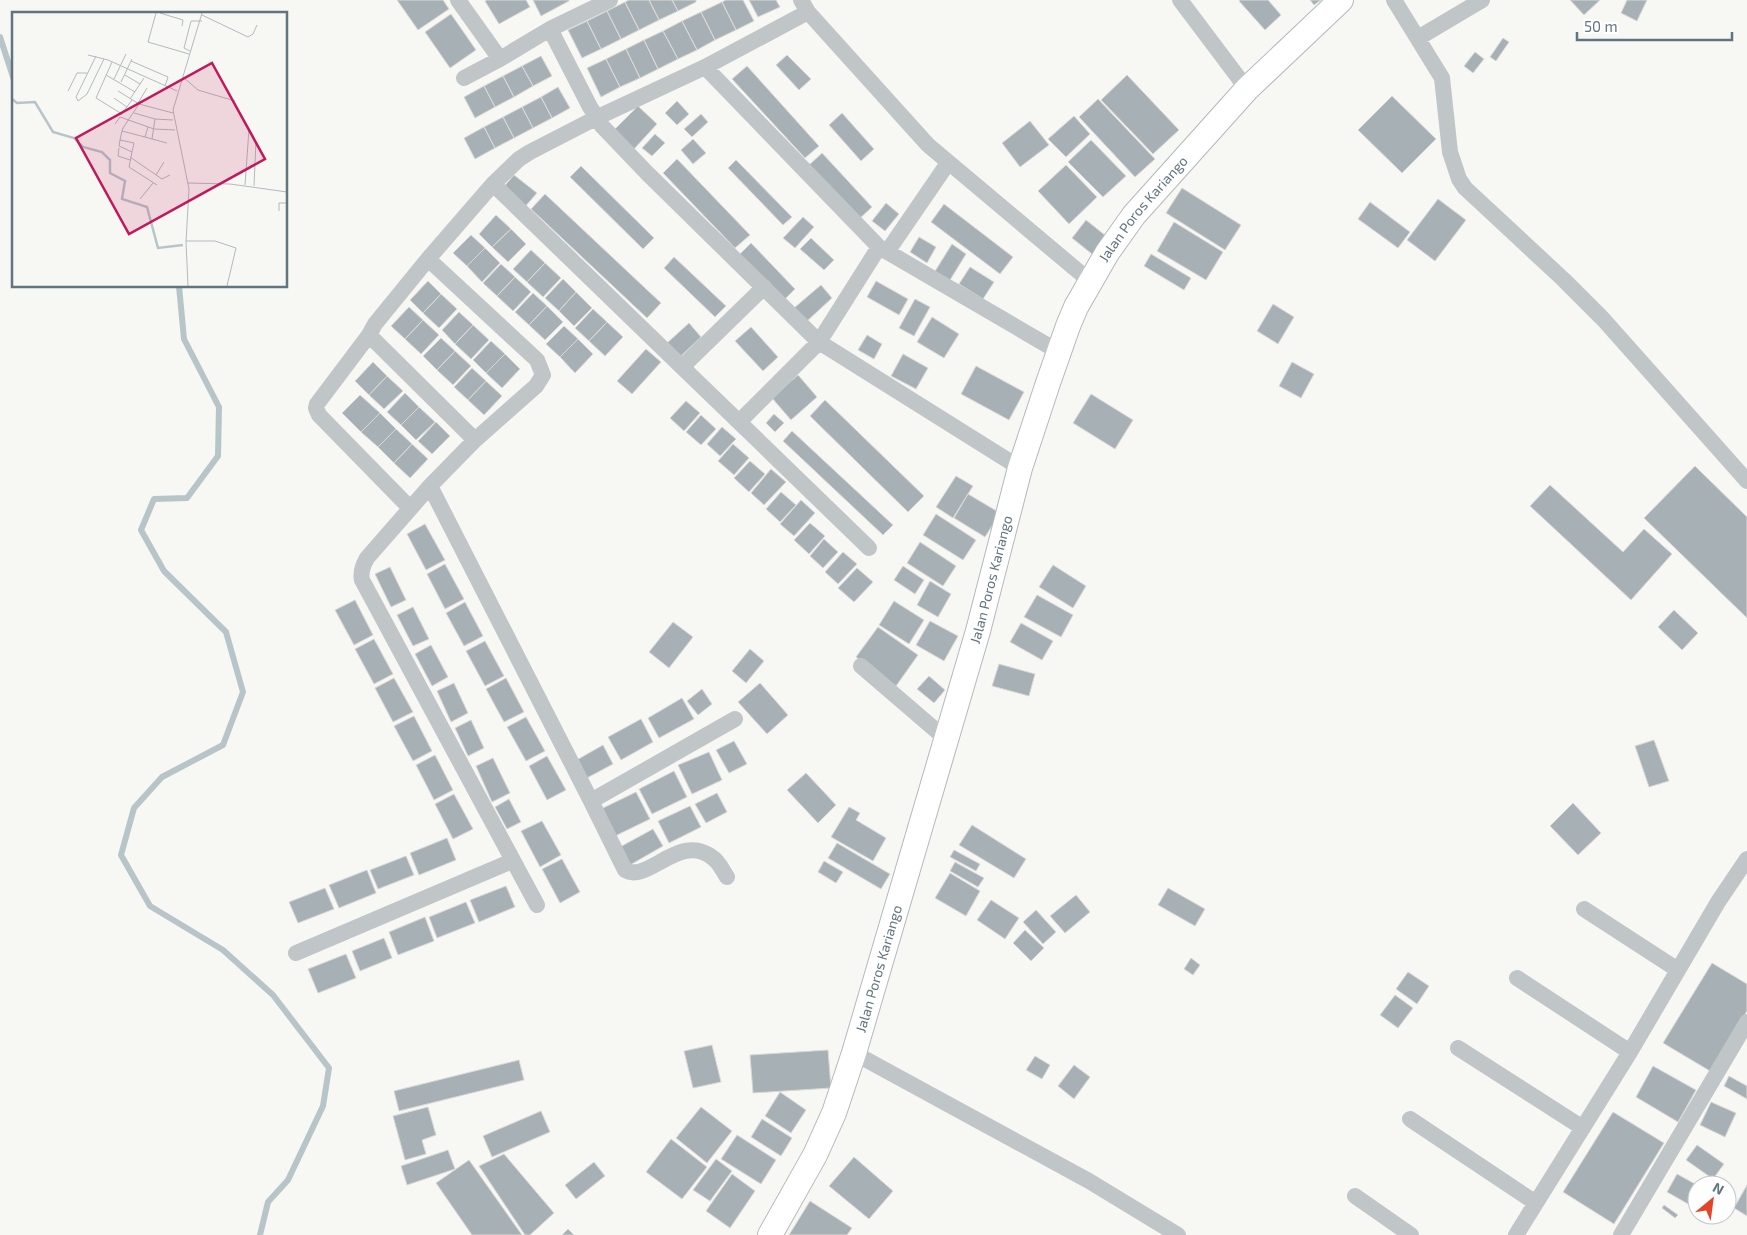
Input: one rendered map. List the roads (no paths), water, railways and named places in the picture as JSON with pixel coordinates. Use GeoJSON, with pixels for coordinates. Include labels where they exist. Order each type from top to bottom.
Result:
{"type":"FeatureCollection","features":[{"type":"Feature","properties":{"kind":"main road","name":"Jalan Poros Kariango"},"geometry":{"type":"LineString","coordinates":[[770,1235],[815,1154],[834,1113],[854,1053],[978,631],[1020,468],[1076,307],[1108,253],[1134,215],[1247,89],[1341,0]]}},
{"type":"Feature","properties":{"kind":"street"},"geometry":{"type":"LineString","coordinates":[[458,0],[500,59]]}},
{"type":"Feature","properties":{"kind":"street"},"geometry":{"type":"LineString","coordinates":[[464,78],[550,29],[584,5],[610,0]]}},
{"type":"Feature","properties":{"kind":"street"},"geometry":{"type":"LineString","coordinates":[[1180,0],[1247,89]]}},
{"type":"Feature","properties":{"kind":"street"},"geometry":{"type":"LineString","coordinates":[[1394,0],[1442,78],[1450,152],[1459,179],[1465,188],[1564,280],[1603,320],[1747,480]]}},
{"type":"Feature","properties":{"kind":"street"},"geometry":{"type":"LineString","coordinates":[[1418,38],[1482,0]]}},
{"type":"Feature","properties":{"kind":"street"},"geometry":{"type":"LineString","coordinates":[[410,508],[319,416],[316,408],[316,404],[386,310],[428,258],[493,184],[504,172],[530,152],[596,118],[705,67],[804,6],[928,145],[1091,282]]}},
{"type":"Feature","properties":{"kind":"street"},"geometry":{"type":"LineString","coordinates":[[550,29],[596,118],[647,173],[819,342],[1020,468]]}},
{"type":"Feature","properties":{"kind":"street"},"geometry":{"type":"LineString","coordinates":[[705,67],[883,249],[1059,352]]}},
{"type":"Feature","properties":{"kind":"street"},"geometry":{"type":"LineString","coordinates":[[739,422],[819,342],[883,249],[948,163]]}},
{"type":"Feature","properties":{"kind":"street"},"geometry":{"type":"LineString","coordinates":[[493,184],[869,548]]}},
{"type":"Feature","properties":{"kind":"street"},"geometry":{"type":"LineString","coordinates":[[428,258],[537,360],[543,375],[536,386],[476,440],[410,508],[367,558],[362,570],[362,580],[537,905]]}},
{"type":"Feature","properties":{"kind":"street"},"geometry":{"type":"LineString","coordinates":[[682,367],[764,287]]}},
{"type":"Feature","properties":{"kind":"street"},"geometry":{"type":"LineString","coordinates":[[369,335],[476,440]]}},
{"type":"Feature","properties":{"kind":"street"},"geometry":{"type":"LineString","coordinates":[[430,486],[592,801],[625,870],[634,873],[651,868],[683,850],[701,852],[713,858],[728,877]]}},
{"type":"Feature","properties":{"kind":"street"},"geometry":{"type":"LineString","coordinates":[[860,666],[946,739]]}},
{"type":"Feature","properties":{"kind":"street"},"geometry":{"type":"LineString","coordinates":[[592,801],[736,719]]}},
{"type":"Feature","properties":{"kind":"street"},"geometry":{"type":"LineString","coordinates":[[1516,1235],[1630,1052],[1718,902],[1747,859]]}},
{"type":"Feature","properties":{"kind":"street"},"geometry":{"type":"LineString","coordinates":[[296,953],[512,861]]}},
{"type":"Feature","properties":{"kind":"street"},"geometry":{"type":"LineString","coordinates":[[1584,909],[1678,970]]}},
{"type":"Feature","properties":{"kind":"street"},"geometry":{"type":"LineString","coordinates":[[1517,978],[1630,1052]]}},
{"type":"Feature","properties":{"kind":"street"},"geometry":{"type":"LineString","coordinates":[[1621,1235],[1747,1022]]}},
{"type":"Feature","properties":{"kind":"street"},"geometry":{"type":"LineString","coordinates":[[1458,1048],[1583,1128]]}},
{"type":"Feature","properties":{"kind":"street"},"geometry":{"type":"LineString","coordinates":[[854,1053],[1089,1181],[1178,1235]]}},
{"type":"Feature","properties":{"kind":"street"},"geometry":{"type":"LineString","coordinates":[[1410,1119],[1536,1203]]}},
{"type":"Feature","properties":{"kind":"street"},"geometry":{"type":"LineString","coordinates":[[1355,1196],[1411,1235]]}},
{"type":"Feature","properties":{"kind":"waterway"},"geometry":{"type":"LineString","coordinates":[[0,37],[12,74]]}},
{"type":"Feature","properties":{"kind":"waterway"},"geometry":{"type":"LineString","coordinates":[[179,288],[184,339],[219,407],[218,456],[187,498],[154,499],[141,530],[164,571],[226,632],[243,692],[223,745],[162,777],[134,808],[121,855],[150,906],[223,950],[273,995],[329,1068],[323,1106],[288,1180],[268,1202],[260,1235]]}}]}
